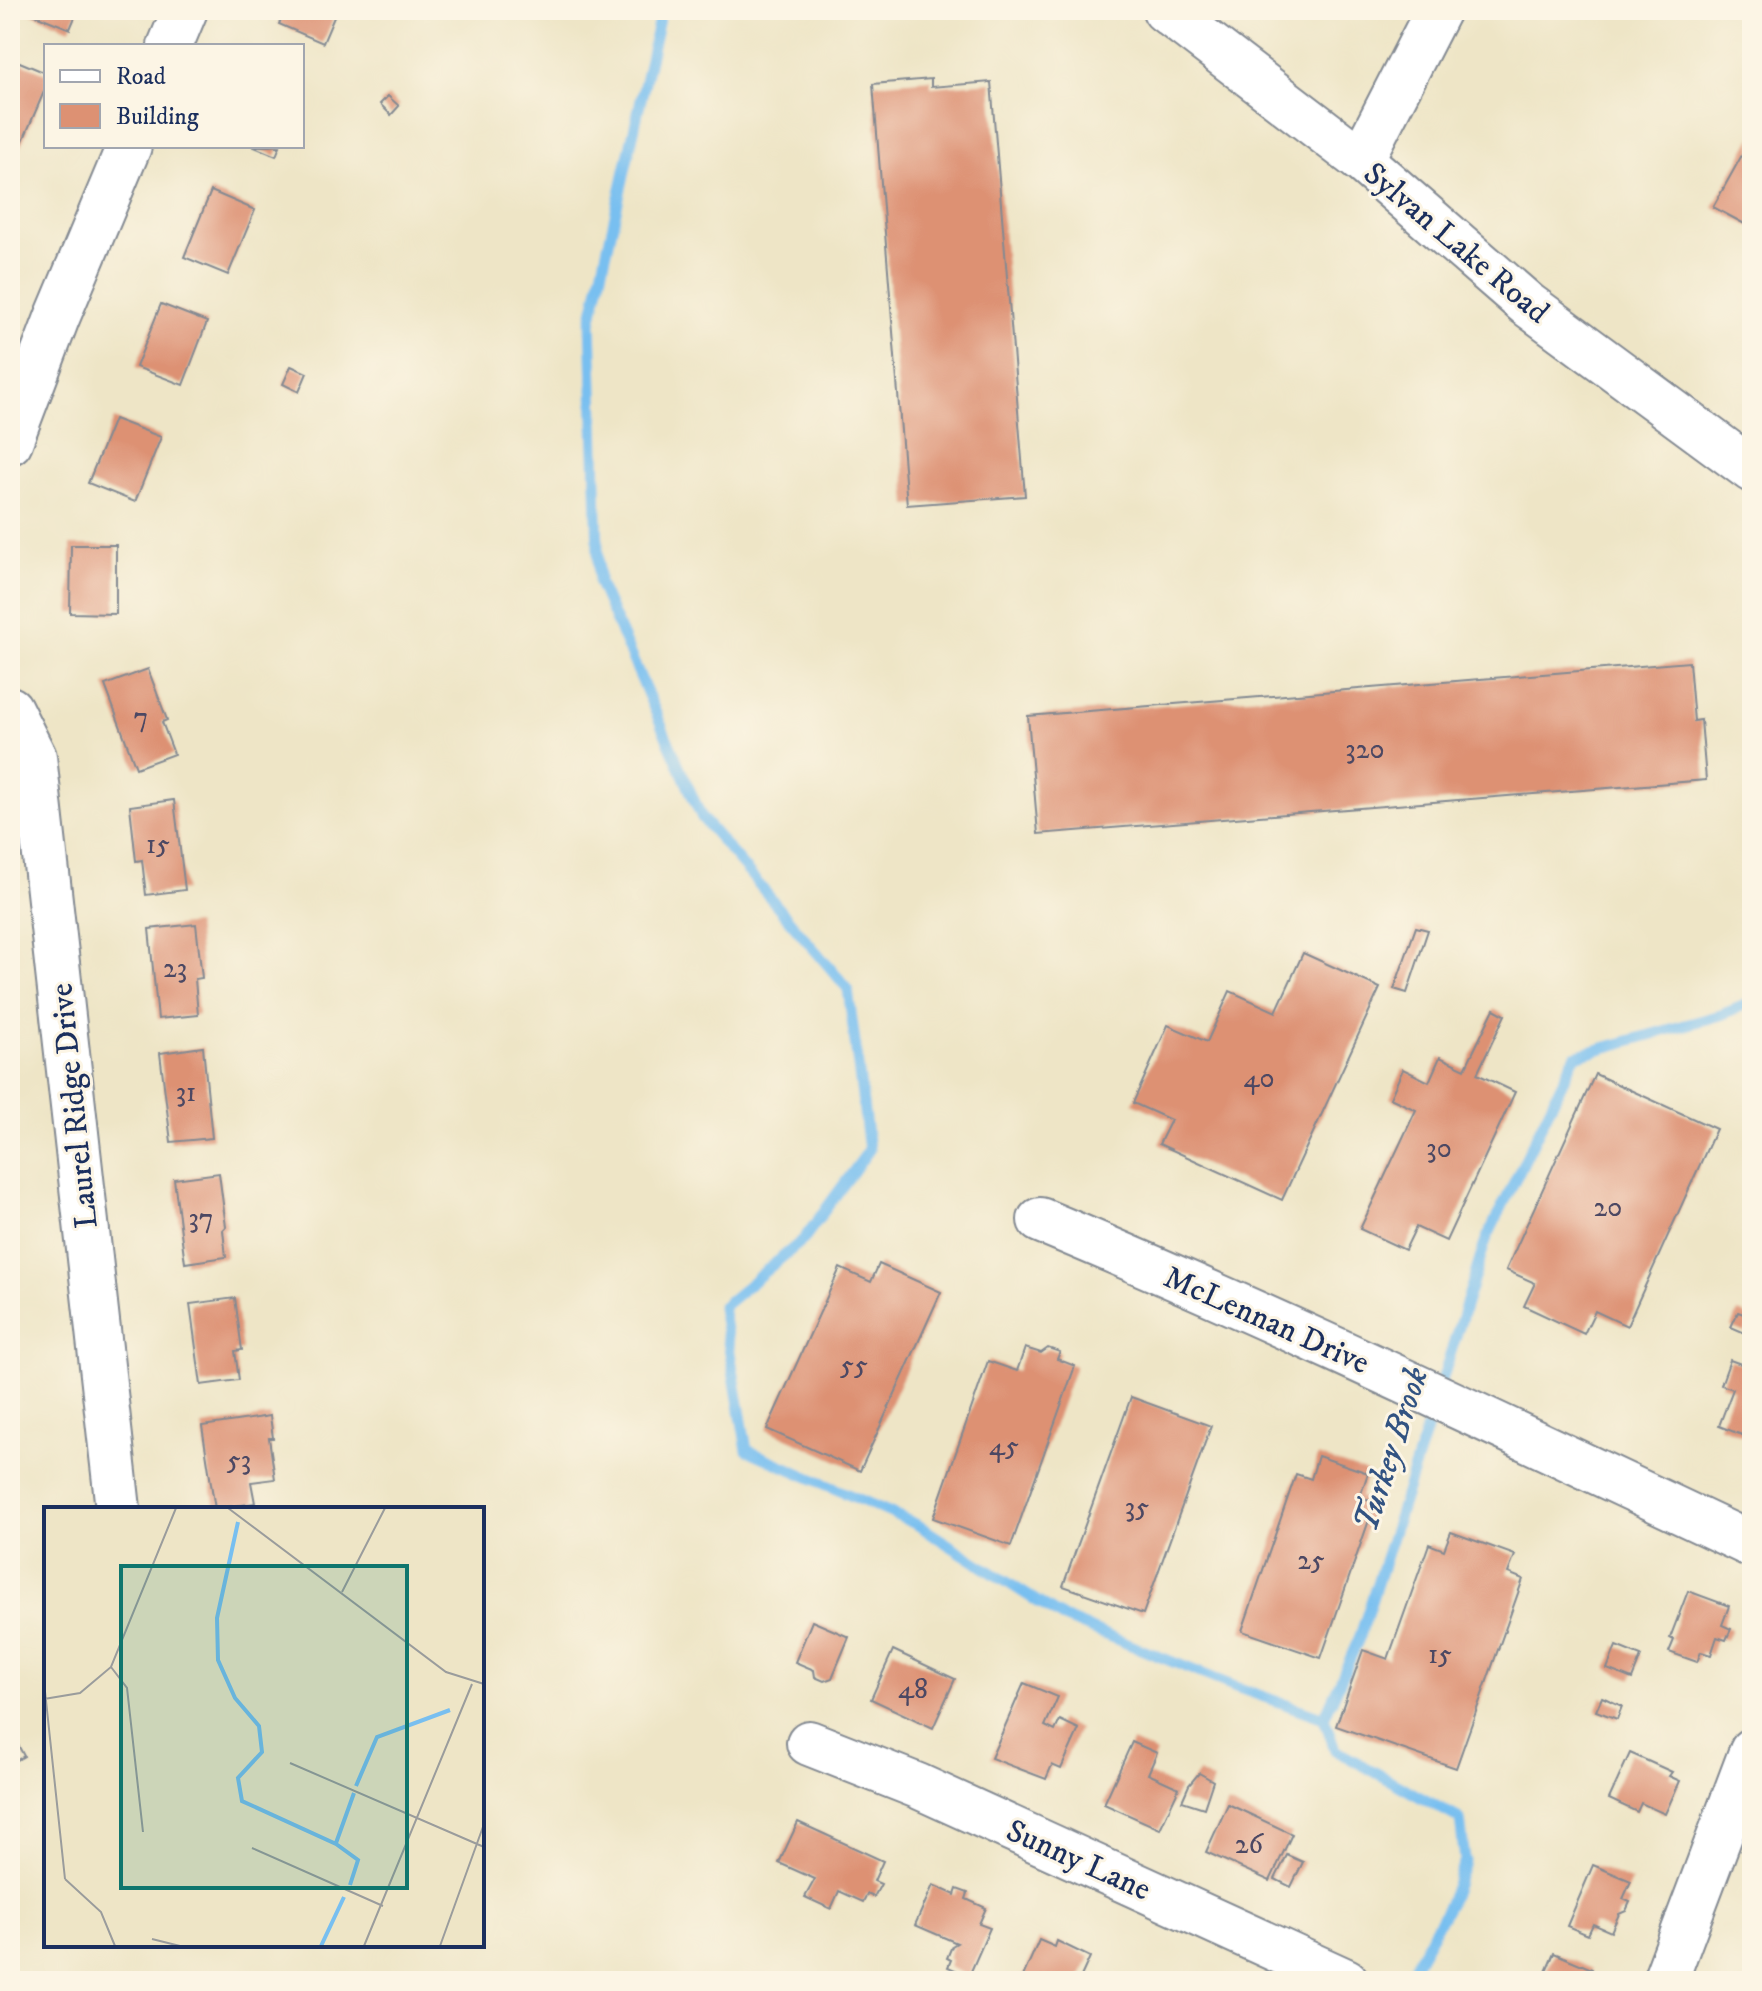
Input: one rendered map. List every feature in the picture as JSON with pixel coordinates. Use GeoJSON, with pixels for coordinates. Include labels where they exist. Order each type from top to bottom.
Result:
{"type":"FeatureCollection","features":[{"type":"Feature","properties":{"kind":"street"},"geometry":{"type":"LineString","coordinates":[[171,44],[185,10]]}},
{"type":"Feature","properties":{"kind":"street","name":"Sylvan Lake Road"},"geometry":{"type":"LineString","coordinates":[[1165,10],[1361,160],[1527,304],[1752,470]]}},
{"type":"Feature","properties":{"kind":"street"},"geometry":{"type":"LineString","coordinates":[[1361,160],[1438,10]]}},
{"type":"Feature","properties":{"kind":"street"},"geometry":{"type":"LineString","coordinates":[[10,442],[57,318],[128,148]]}},
{"type":"Feature","properties":{"kind":"street","name":"Laurel Ridge Drive"},"geometry":{"type":"LineString","coordinates":[[10,709],[34,757],[118,1507]]}},
{"type":"Feature","properties":{"kind":"street","name":"McLennan Drive"},"geometry":{"type":"LineString","coordinates":[[1040,1220],[1412,1385],[1752,1545]]}},
{"type":"Feature","properties":{"kind":"street","name":"Sunny Lane"},"geometry":{"type":"LineString","coordinates":[[809,1743],[918,1786],[1346,1981]]}},
{"type":"Feature","properties":{"kind":"street"},"geometry":{"type":"LineString","coordinates":[[1665,1981],[1752,1750]]}},
{"type":"Feature","properties":{"kind":"building"},"geometry":{"type":"Polygon","coordinates":[[[23,10],[78,10],[70,29],[23,10]]]}},
{"type":"Feature","properties":{"kind":"building"},"geometry":{"type":"Polygon","coordinates":[[[285,10],[337,10],[323,43],[279,24],[285,10]]]}},
{"type":"Feature","properties":{"kind":"building"},"geometry":{"type":"Polygon","coordinates":[[[10,58],[44,72],[44,92],[19,150],[10,147],[10,58]]]}},
{"type":"Feature","properties":{"kind":"building"},"geometry":{"type":"Polygon","coordinates":[[[931,79],[931,87],[991,82],[1025,496],[907,505],[873,84],[931,79]]]}},
{"type":"Feature","properties":{"kind":"building"},"geometry":{"type":"Polygon","coordinates":[[[388,96],[399,106],[391,115],[380,104],[388,96]]]}},
{"type":"Feature","properties":{"kind":"building"},"geometry":{"type":"Polygon","coordinates":[[[1752,137],[1752,228],[1713,207],[1752,137]]]}},
{"type":"Feature","properties":{"kind":"building"},"geometry":{"type":"Polygon","coordinates":[[[257,148],[279,148],[276,156],[257,148]]]}},
{"type":"Feature","properties":{"kind":"building"},"geometry":{"type":"Polygon","coordinates":[[[211,191],[255,210],[228,275],[184,257],[211,191]]]}},
{"type":"Feature","properties":{"kind":"building"},"geometry":{"type":"Polygon","coordinates":[[[161,304],[207,322],[183,385],[136,367],[161,304]]]}},
{"type":"Feature","properties":{"kind":"building"},"geometry":{"type":"Polygon","coordinates":[[[291,366],[307,373],[299,392],[283,384],[291,366]]]}},
{"type":"Feature","properties":{"kind":"building"},"geometry":{"type":"Polygon","coordinates":[[[114,419],[161,437],[135,502],[88,483],[114,419]]]}},
{"type":"Feature","properties":{"kind":"building"},"geometry":{"type":"Polygon","coordinates":[[[71,545],[116,545],[116,614],[70,613],[71,545]]]}},
{"type":"Feature","properties":{"kind":"building"},"geometry":{"type":"Polygon","coordinates":[[[1689,662],[1694,721],[1701,720],[1706,780],[1038,834],[1028,716],[1689,662]]]}},
{"type":"Feature","properties":{"kind":"building"},"geometry":{"type":"Polygon","coordinates":[[[148,669],[167,720],[162,722],[174,754],[136,768],[105,685],[148,669]]]}},
{"type":"Feature","properties":{"kind":"building"},"geometry":{"type":"Polygon","coordinates":[[[174,800],[185,890],[146,895],[142,860],[136,861],[130,806],[174,800]]]}},
{"type":"Feature","properties":{"kind":"building"},"geometry":{"type":"Polygon","coordinates":[[[196,924],[202,978],[195,979],[198,1015],[158,1019],[149,929],[196,924]]]}},
{"type":"Feature","properties":{"kind":"building"},"geometry":{"type":"Polygon","coordinates":[[[1416,927],[1428,930],[1407,993],[1394,989],[1416,927]]]}},
{"type":"Feature","properties":{"kind":"building"},"geometry":{"type":"Polygon","coordinates":[[[1303,953],[1380,988],[1282,1200],[1159,1144],[1171,1120],[1133,1103],[1168,1025],[1207,1042],[1230,991],[1276,1012],[1303,953]]]}},
{"type":"Feature","properties":{"kind":"building"},"geometry":{"type":"Polygon","coordinates":[[[1494,1009],[1505,1015],[1477,1074],[1515,1092],[1446,1241],[1416,1227],[1405,1250],[1360,1229],[1416,1110],[1390,1098],[1403,1069],[1429,1082],[1440,1057],[1465,1069],[1494,1009]]]}},
{"type":"Feature","properties":{"kind":"building"},"geometry":{"type":"Polygon","coordinates":[[[203,1047],[212,1138],[171,1142],[160,1053],[203,1047]]]}},
{"type":"Feature","properties":{"kind":"building"},"geometry":{"type":"Polygon","coordinates":[[[1595,1074],[1716,1129],[1627,1326],[1595,1311],[1584,1334],[1524,1306],[1535,1283],[1506,1270],[1595,1074]]]}},
{"type":"Feature","properties":{"kind":"building"},"geometry":{"type":"Polygon","coordinates":[[[219,1173],[226,1227],[223,1230],[226,1257],[185,1263],[174,1179],[219,1173]]]}},
{"type":"Feature","properties":{"kind":"building"},"geometry":{"type":"Polygon","coordinates":[[[879,1264],[941,1292],[860,1471],[767,1429],[840,1268],[871,1282],[879,1264]]]}},
{"type":"Feature","properties":{"kind":"building"},"geometry":{"type":"Polygon","coordinates":[[[235,1298],[242,1350],[235,1351],[239,1380],[201,1385],[190,1304],[235,1298]]]}},
{"type":"Feature","properties":{"kind":"building"},"geometry":{"type":"Polygon","coordinates":[[[1738,1312],[1752,1317],[1745,1333],[1731,1327],[1738,1312]]]}},
{"type":"Feature","properties":{"kind":"building"},"geometry":{"type":"Polygon","coordinates":[[[1025,1348],[1041,1353],[1048,1348],[1060,1352],[1057,1359],[1075,1366],[1011,1546],[933,1518],[988,1361],[1017,1371],[1025,1348]]]}},
{"type":"Feature","properties":{"kind":"building"},"geometry":{"type":"Polygon","coordinates":[[[1730,1360],[1752,1368],[1752,1439],[1719,1426],[1733,1389],[1721,1385],[1730,1360]]]}},
{"type":"Feature","properties":{"kind":"building"},"geometry":{"type":"Polygon","coordinates":[[[1131,1397],[1211,1426],[1143,1614],[1063,1586],[1131,1397]]]}},
{"type":"Feature","properties":{"kind":"building"},"geometry":{"type":"Polygon","coordinates":[[[270,1416],[273,1438],[269,1438],[275,1479],[251,1482],[255,1503],[215,1507],[202,1426],[270,1416]]]}},
{"type":"Feature","properties":{"kind":"building"},"geometry":{"type":"Polygon","coordinates":[[[1318,1456],[1368,1473],[1360,1497],[1375,1503],[1321,1658],[1242,1631],[1296,1474],[1311,1479],[1318,1456]]]}},
{"type":"Feature","properties":{"kind":"building"},"geometry":{"type":"Polygon","coordinates":[[[1451,1532],[1515,1555],[1508,1573],[1523,1579],[1456,1768],[1336,1726],[1363,1650],[1388,1659],[1429,1544],[1444,1550],[1451,1532]]]}},
{"type":"Feature","properties":{"kind":"building"},"geometry":{"type":"Polygon","coordinates":[[[1688,1591],[1729,1606],[1722,1625],[1731,1629],[1726,1640],[1717,1637],[1711,1655],[1701,1652],[1697,1662],[1669,1652],[1674,1640],[1670,1638],[1688,1591]]]}},
{"type":"Feature","properties":{"kind":"building"},"geometry":{"type":"Polygon","coordinates":[[[812,1621],[849,1637],[832,1678],[824,1681],[815,1677],[814,1670],[795,1662],[812,1621]]]}},
{"type":"Feature","properties":{"kind":"building"},"geometry":{"type":"Polygon","coordinates":[[[1616,1646],[1641,1656],[1632,1679],[1607,1669],[1616,1646]]]}},
{"type":"Feature","properties":{"kind":"building"},"geometry":{"type":"Polygon","coordinates":[[[893,1650],[955,1679],[933,1728],[871,1699],[893,1650]]]}},
{"type":"Feature","properties":{"kind":"building"},"geometry":{"type":"Polygon","coordinates":[[[1024,1683],[1058,1697],[1045,1726],[1055,1731],[1060,1720],[1079,1729],[1061,1769],[1052,1765],[1046,1779],[991,1758],[1024,1683]]]}},
{"type":"Feature","properties":{"kind":"building"},"geometry":{"type":"Polygon","coordinates":[[[1602,1697],[1622,1706],[1617,1719],[1596,1711],[1602,1697]]]}},
{"type":"Feature","properties":{"kind":"building"},"geometry":{"type":"Polygon","coordinates":[[[10,1730],[24,1756],[10,1764],[10,1730]]]}},
{"type":"Feature","properties":{"kind":"building"},"geometry":{"type":"Polygon","coordinates":[[[1132,1742],[1157,1753],[1148,1774],[1179,1788],[1160,1829],[1104,1804],[1132,1742]]]}},
{"type":"Feature","properties":{"kind":"building"},"geometry":{"type":"Polygon","coordinates":[[[1630,1753],[1672,1772],[1669,1776],[1680,1781],[1665,1814],[1641,1803],[1637,1812],[1609,1799],[1630,1753]]]}},
{"type":"Feature","properties":{"kind":"building"},"geometry":{"type":"Polygon","coordinates":[[[1199,1773],[1213,1781],[1204,1808],[1182,1801],[1199,1773]]]}},
{"type":"Feature","properties":{"kind":"building"},"geometry":{"type":"Polygon","coordinates":[[[1228,1804],[1292,1834],[1270,1881],[1206,1852],[1228,1804]]]}},
{"type":"Feature","properties":{"kind":"building"},"geometry":{"type":"Polygon","coordinates":[[[798,1822],[883,1861],[874,1881],[881,1884],[874,1897],[867,1894],[863,1902],[839,1891],[831,1909],[805,1897],[815,1879],[779,1863],[798,1822]]]}},
{"type":"Feature","properties":{"kind":"building"},"geometry":{"type":"Polygon","coordinates":[[[1287,1855],[1303,1862],[1291,1887],[1275,1879],[1287,1855]]]}},
{"type":"Feature","properties":{"kind":"building"},"geometry":{"type":"Polygon","coordinates":[[[1593,1865],[1631,1881],[1623,1899],[1630,1902],[1626,1911],[1619,1914],[1611,1932],[1593,1924],[1588,1935],[1567,1926],[1593,1865]]]}},
{"type":"Feature","properties":{"kind":"building"},"geometry":{"type":"Polygon","coordinates":[[[933,1885],[955,1895],[957,1889],[968,1893],[966,1899],[986,1908],[979,1924],[990,1928],[969,1976],[948,1967],[951,1960],[947,1958],[952,1946],[957,1943],[915,1925],[933,1885]]]}},
{"type":"Feature","properties":{"kind":"building"},"geometry":{"type":"Polygon","coordinates":[[[1039,1940],[1055,1947],[1057,1941],[1090,1957],[1079,1981],[1021,1981],[1039,1940]]]}},
{"type":"Feature","properties":{"kind":"building"},"geometry":{"type":"Polygon","coordinates":[[[1554,1953],[1592,1969],[1587,1981],[1542,1981],[1554,1953]]]}},
{"type":"Feature","properties":{"kind":"waterway"},"geometry":{"type":"LineString","coordinates":[[661,10],[591,322],[599,583],[702,818],[848,989],[869,1150],[803,1240],[722,1307],[747,1450],[918,1525],[1063,1618],[1233,1686],[1324,1718]]}},
{"type":"Feature","properties":{"kind":"waterway","name":"Turkey Brook"},"geometry":{"type":"LineString","coordinates":[[1439,1390],[1486,1240],[1575,1056],[1721,1015],[1752,1002]]}},
{"type":"Feature","properties":{"kind":"waterway","name":"Turkey Brook"},"geometry":{"type":"LineString","coordinates":[[1412,1970],[1449,1904],[1465,1860],[1460,1819],[1335,1750],[1324,1718],[1360,1636],[1434,1406]]}}]}
